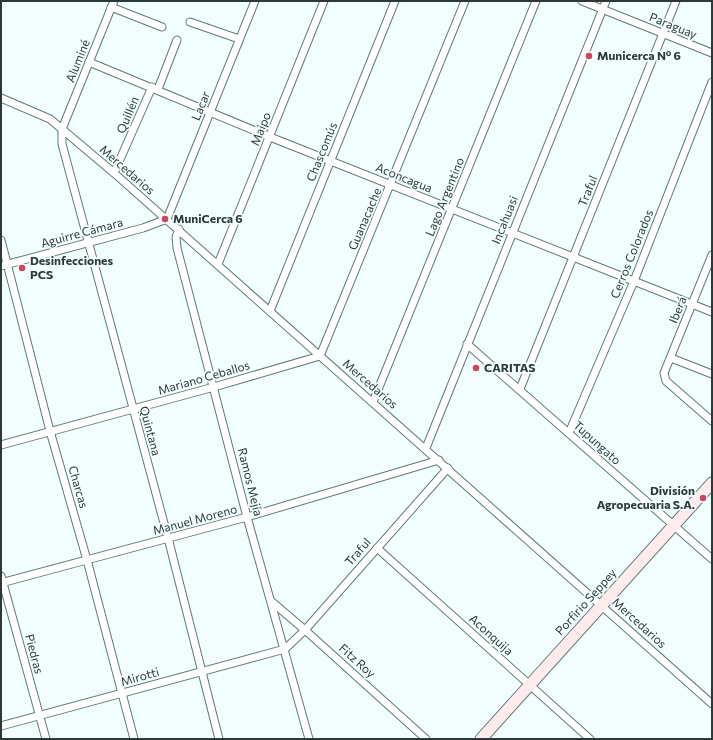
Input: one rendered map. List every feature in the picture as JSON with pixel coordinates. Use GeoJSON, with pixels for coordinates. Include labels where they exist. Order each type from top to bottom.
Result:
{"type":"FeatureCollection","features":[{"type":"Feature","properties":{"kind":"main road","name":"Porfirio Seppey"},"geometry":{"type":"LineString","coordinates":[[481,739],[601,604],[712,483]]}},
{"type":"Feature","properties":{"kind":"street","name":"Lacar"},"geometry":{"type":"LineString","coordinates":[[167,219],[254,1]]}},
{"type":"Feature","properties":{"kind":"street","name":"Maipo"},"geometry":{"type":"LineString","coordinates":[[218,264],[324,1]]}},
{"type":"Feature","properties":{"kind":"street","name":"Chascomús"},"geometry":{"type":"LineString","coordinates":[[270,311],[395,1]]}},
{"type":"Feature","properties":{"kind":"street","name":"Guanacache"},"geometry":{"type":"LineString","coordinates":[[320,356],[465,1]]}},
{"type":"Feature","properties":{"kind":"street","name":"Lago Argentino"},"geometry":{"type":"LineString","coordinates":[[373,402],[536,1]]}},
{"type":"Feature","properties":{"kind":"street","name":"Paraguay"},"geometry":{"type":"LineString","coordinates":[[582,1],[712,53]]}},
{"type":"Feature","properties":{"kind":"street","name":"Incahuasi"},"geometry":{"type":"LineString","coordinates":[[426,448],[606,1]]}},
{"type":"Feature","properties":{"kind":"street","name":"Traful"},"geometry":{"type":"LineString","coordinates":[[520,389],[676,1]]}},
{"type":"Feature","properties":{"kind":"street"},"geometry":{"type":"LineString","coordinates":[[113,4],[162,27]]}},
{"type":"Feature","properties":{"kind":"street","name":"Aluminé"},"geometry":{"type":"LineString","coordinates":[[62,129],[113,4]]}},
{"type":"Feature","properties":{"kind":"street"},"geometry":{"type":"LineString","coordinates":[[190,22],[239,39]]}},
{"type":"Feature","properties":{"kind":"street","name":"Quillén"},"geometry":{"type":"LineString","coordinates":[[114,173],[177,40]]}},
{"type":"Feature","properties":{"kind":"street","name":"Aconcagua"},"geometry":{"type":"LineString","coordinates":[[89,62],[155,88],[210,113],[712,312]]}},
{"type":"Feature","properties":{"kind":"street","name":"Cerros Colorados"},"geometry":{"type":"LineString","coordinates":[[569,432],[634,281],[712,82]]}},
{"type":"Feature","properties":{"kind":"street","name":"Mercedarios"},"geometry":{"type":"LineString","coordinates":[[1,98],[50,119],[114,173],[426,448],[712,704]]}},
{"type":"Feature","properties":{"kind":"street","name":"Quintana"},"geometry":{"type":"LineString","coordinates":[[62,129],[62,144],[168,538],[200,671],[219,739]]}},
{"type":"Feature","properties":{"kind":"street","name":"Aguirre Cámara"},"geometry":{"type":"LineString","coordinates":[[4,265],[150,226],[167,219]]}},
{"type":"Feature","properties":{"kind":"street","name":"Ramos Mejía"},"geometry":{"type":"LineString","coordinates":[[179,229],[176,237],[177,248],[247,517],[309,739]]}},
{"type":"Feature","properties":{"kind":"street","name":"Charcas"},"geometry":{"type":"LineString","coordinates":[[1,240],[4,265],[87,560],[134,739]]}},
{"type":"Feature","properties":{"kind":"street","name":"Iberá"},"geometry":{"type":"LineString","coordinates":[[712,256],[664,373],[666,381],[712,421]]}},
{"type":"Feature","properties":{"kind":"street","name":"Tupungato"},"geometry":{"type":"LineString","coordinates":[[467,344],[712,559]]}},
{"type":"Feature","properties":{"kind":"street","name":"Mariano Ceballos"},"geometry":{"type":"LineString","coordinates":[[1,445],[214,387],[320,356]]}},
{"type":"Feature","properties":{"kind":"street"},"geometry":{"type":"LineString","coordinates":[[671,358],[712,374]]}},
{"type":"Feature","properties":{"kind":"street","name":"Manuel Moreno"},"geometry":{"type":"LineString","coordinates":[[2,580],[87,560],[247,517],[439,460]]}},
{"type":"Feature","properties":{"kind":"street","name":"Traful"},"geometry":{"type":"LineString","coordinates":[[285,649],[305,630],[448,468]]}},
{"type":"Feature","properties":{"kind":"street","name":"Aconquija"},"geometry":{"type":"LineString","coordinates":[[377,548],[590,739]]}},
{"type":"Feature","properties":{"kind":"street","name":"Piedras"},"geometry":{"type":"LineString","coordinates":[[2,580],[46,739]]}},
{"type":"Feature","properties":{"kind":"street","name":"Fitz Roy"},"geometry":{"type":"LineString","coordinates":[[271,602],[305,630],[426,739]]}},
{"type":"Feature","properties":{"kind":"street","name":"Mirotti"},"geometry":{"type":"LineString","coordinates":[[1,726],[285,649]]}},
{"type":"Feature","properties":{"kind":"place","name":"Municerca Nº 6"},"geometry":{"type":"Point","coordinates":[589,56]}},
{"type":"Feature","properties":{"kind":"place","name":"MuniCerca 6"},"geometry":{"type":"Point","coordinates":[165,219]}},
{"type":"Feature","properties":{"kind":"place","name":"Desinfecciones PCS"},"geometry":{"type":"Point","coordinates":[22,268]}},
{"type":"Feature","properties":{"kind":"place","name":"CARITAS"},"geometry":{"type":"Point","coordinates":[476,368]}},
{"type":"Feature","properties":{"kind":"place","name":"División Agropecuaria S.A."},"geometry":{"type":"Point","coordinates":[703,498]}}]}
